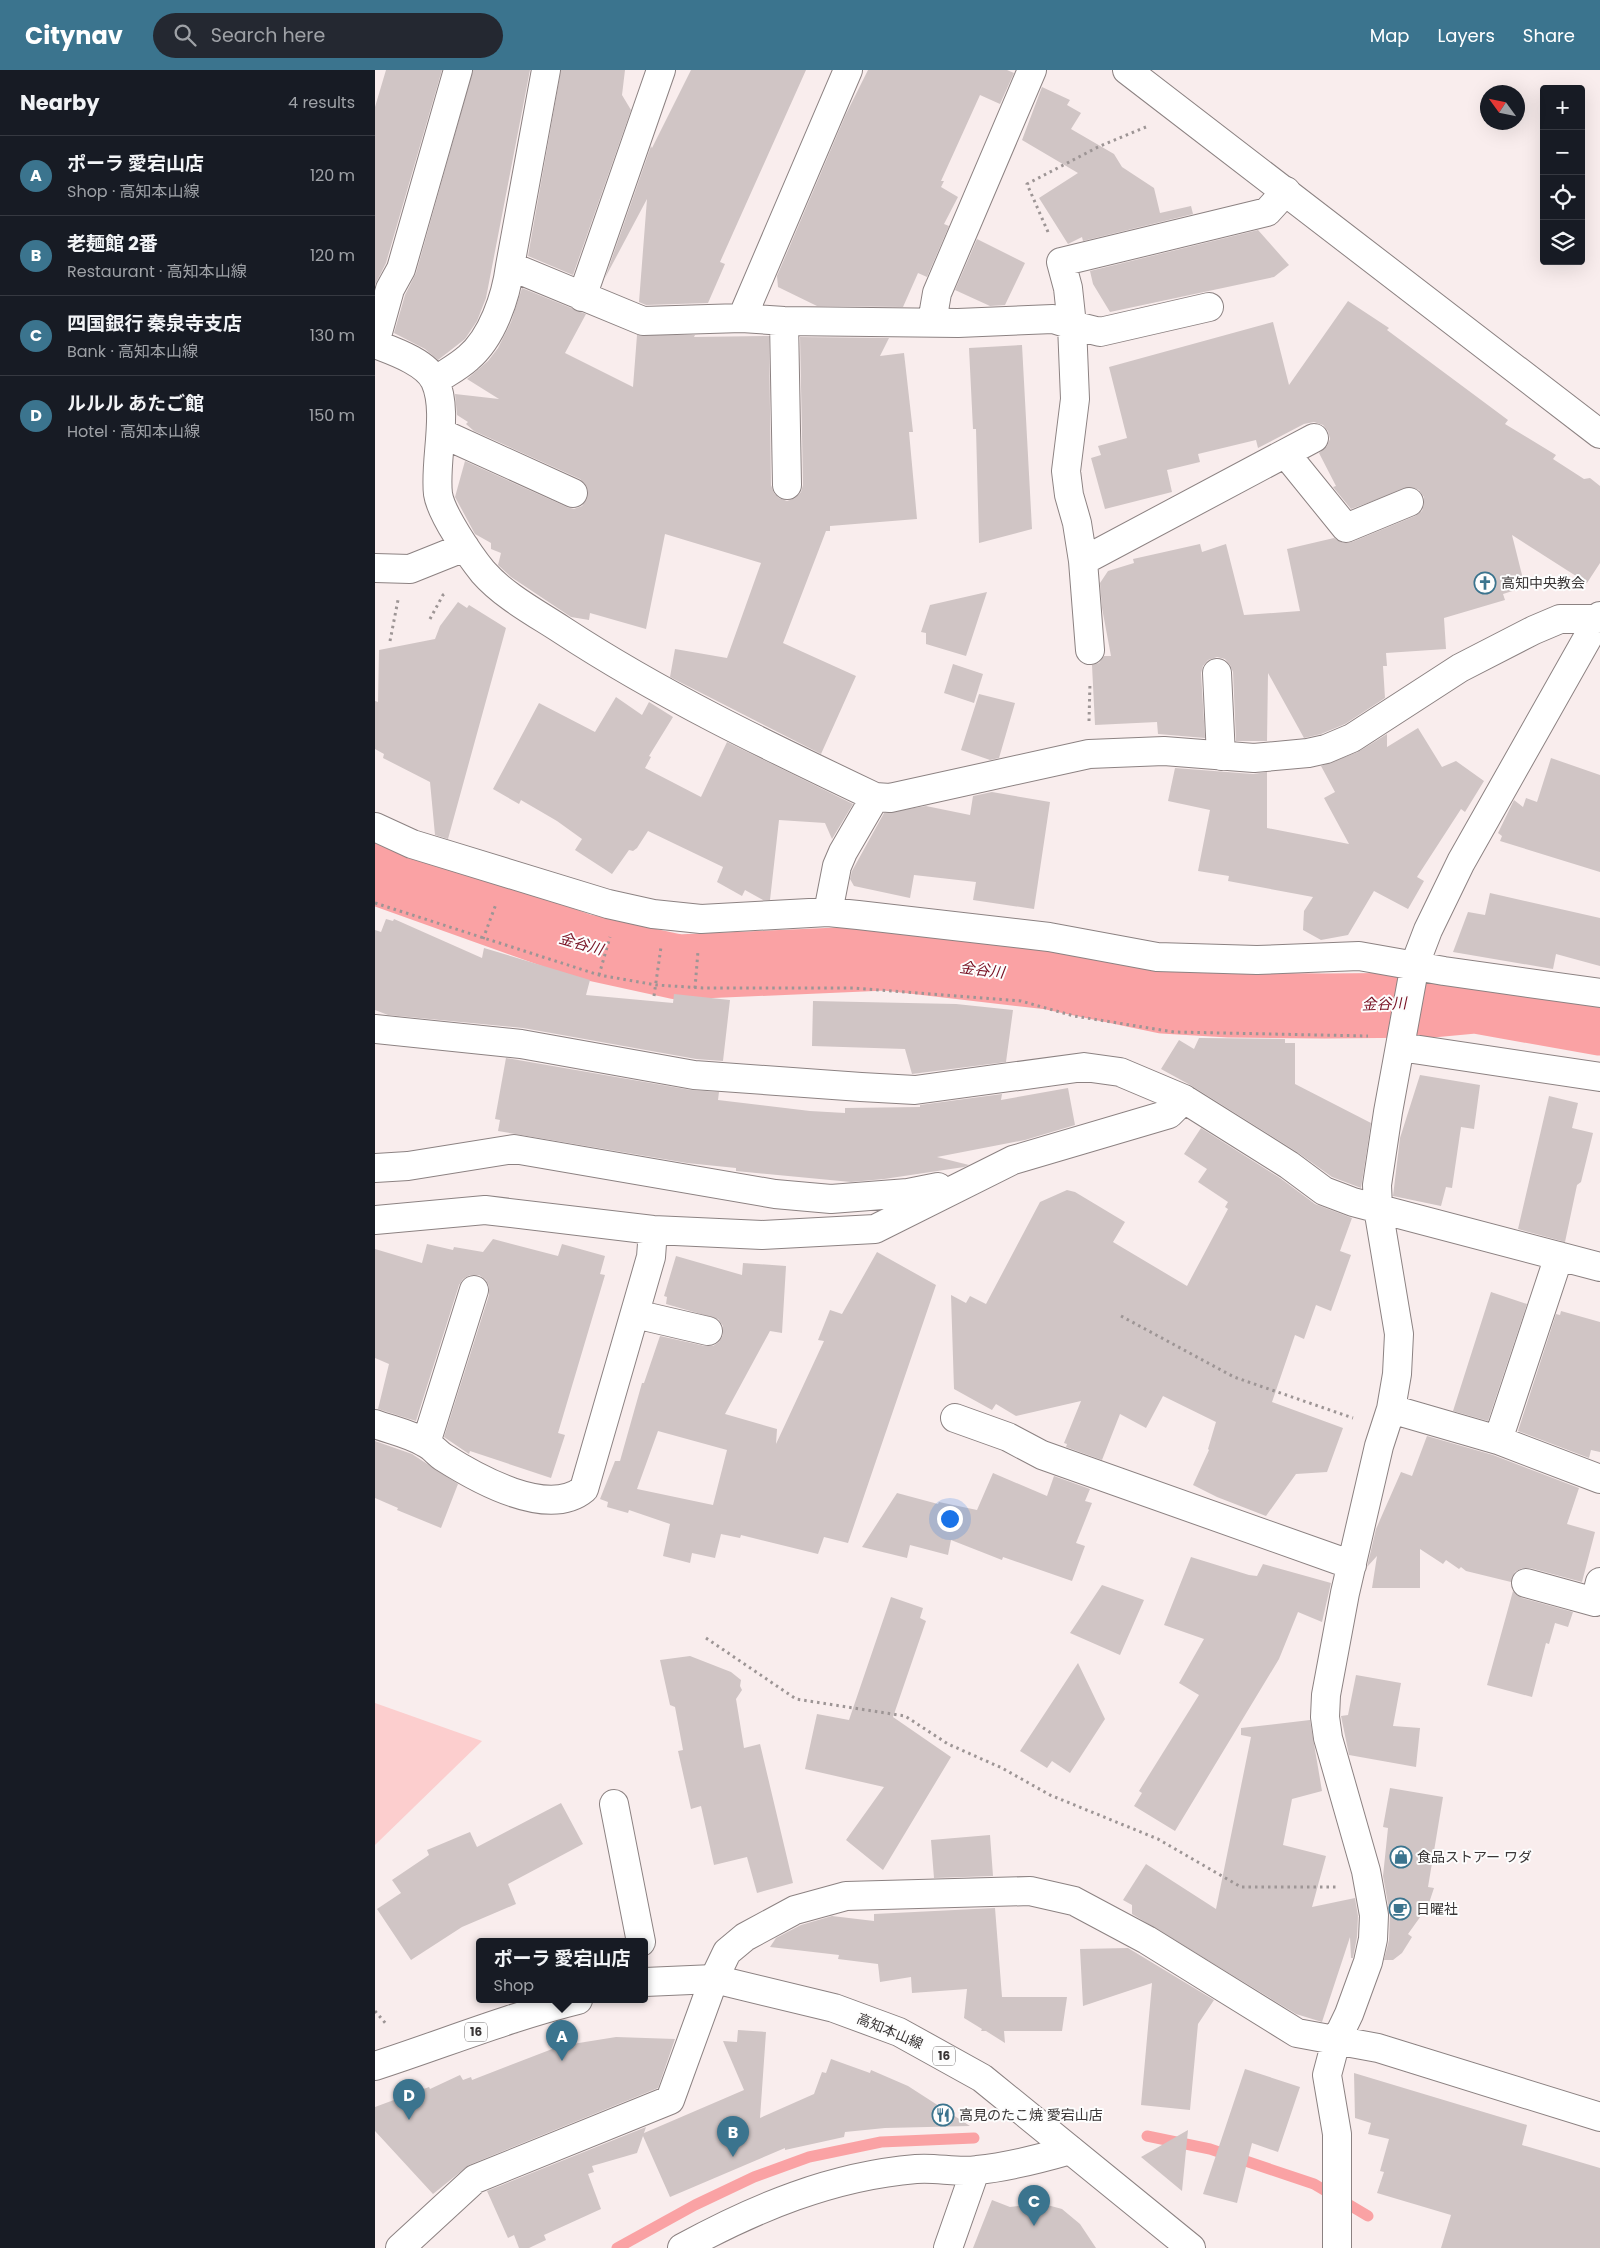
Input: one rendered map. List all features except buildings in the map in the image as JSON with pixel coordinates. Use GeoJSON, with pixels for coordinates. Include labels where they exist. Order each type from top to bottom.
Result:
{"type":"FeatureCollection","features":[{"type":"Feature","properties":{"kind":"street"},"geometry":{"type":"LineString","coordinates":[[458,70],[401,269],[390,289],[375,344],[412,361],[435,380],[440,406],[441,434],[438,496],[465,547],[493,582],[612,663],[677,700],[875,797],[899,796],[1089,754],[1164,752],[1221,756],[1287,756],[1326,749],[1352,738],[1460,668],[1527,633],[1560,619],[1599,617]]}},
{"type":"Feature","properties":{"kind":"street"},"geometry":{"type":"LineString","coordinates":[[435,380],[468,358],[479,345],[498,309],[507,285],[546,70]]}},
{"type":"Feature","properties":{"kind":"street"},"geometry":{"type":"LineString","coordinates":[[583,297],[661,70]]}},
{"type":"Feature","properties":{"kind":"street"},"geometry":{"type":"LineString","coordinates":[[742,318],[848,70]]}},
{"type":"Feature","properties":{"kind":"street"},"geometry":{"type":"LineString","coordinates":[[932,322],[937,294],[1032,70]]}},
{"type":"Feature","properties":{"kind":"street"},"geometry":{"type":"LineString","coordinates":[[1127,70],[1600,434]]}},
{"type":"Feature","properties":{"kind":"street"},"geometry":{"type":"LineString","coordinates":[[1090,650],[1083,561],[1077,523],[1069,495],[1066,471],[1075,399],[1072,325],[1068,288],[1061,262],[1267,212],[1286,191]]}},
{"type":"Feature","properties":{"kind":"street"},"geometry":{"type":"LineString","coordinates":[[510,266],[643,321],[742,318],[784,321],[958,323],[1053,319],[1100,332],[1209,307]]}},
{"type":"Feature","properties":{"kind":"street"},"geometry":{"type":"LineString","coordinates":[[784,321],[787,485]]}},
{"type":"Feature","properties":{"kind":"street"},"geometry":{"type":"LineString","coordinates":[[441,434],[573,493]]}},
{"type":"Feature","properties":{"kind":"street"},"geometry":{"type":"LineString","coordinates":[[1083,561],[1314,438]]}},
{"type":"Feature","properties":{"kind":"street"},"geometry":{"type":"LineString","coordinates":[[1286,454],[1346,528],[1409,502]]}},
{"type":"Feature","properties":{"kind":"street"},"geometry":{"type":"LineString","coordinates":[[375,568],[410,569],[465,547]]}},
{"type":"Feature","properties":{"kind":"street"},"geometry":{"type":"LineString","coordinates":[[1337,2248],[1337,2134],[1327,2074],[1336,2041],[1349,2014],[1368,1962],[1373,1939],[1374,1915],[1369,1888],[1328,1738],[1325,1717],[1331,1667],[1397,1374],[1399,1334],[1378,1208],[1377,1185],[1413,973],[1428,930],[1461,862],[1599,617]]}},
{"type":"Feature","properties":{"kind":"street"},"geometry":{"type":"LineString","coordinates":[[1217,673],[1221,756]]}},
{"type":"Feature","properties":{"kind":"street"},"geometry":{"type":"LineString","coordinates":[[828,912],[837,866],[875,797]]}},
{"type":"Feature","properties":{"kind":"street"},"geometry":{"type":"LineString","coordinates":[[375,827],[412,844],[618,906],[653,914],[701,918],[828,912],[1049,937],[1157,957],[1257,960],[1359,956],[1413,973],[1444,971],[1600,993]]}},
{"type":"Feature","properties":{"kind":"street"},"geometry":{"type":"LineString","coordinates":[[375,1028],[521,1044],[694,1075],[861,1087],[915,1090],[1084,1067],[1120,1072],[1184,1099],[1289,1165],[1324,1191],[1378,1208],[1600,1267]]}},
{"type":"Feature","properties":{"kind":"street"},"geometry":{"type":"LineString","coordinates":[[1401,1040],[1600,1077]]}},
{"type":"Feature","properties":{"kind":"street"},"geometry":{"type":"LineString","coordinates":[[375,1220],[485,1210],[653,1230],[762,1235],[875,1229],[1013,1160],[1169,1114],[1184,1099]]}},
{"type":"Feature","properties":{"kind":"street"},"geometry":{"type":"LineString","coordinates":[[375,1168],[408,1166],[514,1148],[775,1194],[831,1199],[908,1193],[974,1179]]}},
{"type":"Feature","properties":{"kind":"street"},"geometry":{"type":"LineString","coordinates":[[375,1424],[426,1443],[441,1456],[473,1475],[518,1494],[559,1500],[575,1497],[584,1489],[651,1257],[653,1230]]}},
{"type":"Feature","properties":{"kind":"street"},"geometry":{"type":"LineString","coordinates":[[1498,1440],[1559,1256]]}},
{"type":"Feature","properties":{"kind":"street"},"geometry":{"type":"LineString","coordinates":[[426,1443],[474,1290]]}},
{"type":"Feature","properties":{"kind":"street"},"geometry":{"type":"LineString","coordinates":[[635,1314],[709,1331]]}},
{"type":"Feature","properties":{"kind":"street"},"geometry":{"type":"LineString","coordinates":[[955,1418],[1007,1436],[1042,1455],[1353,1564]]}},
{"type":"Feature","properties":{"kind":"street"},"geometry":{"type":"LineString","coordinates":[[1388,1419],[1498,1440],[1600,1479]]}},
{"type":"Feature","properties":{"kind":"street"},"geometry":{"type":"LineString","coordinates":[[1526,1583],[1595,1602],[1600,1582]]}},
{"type":"Feature","properties":{"kind":"street"},"geometry":{"type":"LineString","coordinates":[[614,1804],[640,1938]]}},
{"type":"Feature","properties":{"kind":"street"},"geometry":{"type":"LineString","coordinates":[[400,2248],[475,2178],[670,2100],[714,1979],[727,1952],[745,1937],[804,1908],[846,1896],[1030,1891],[1073,1901],[1147,1940],[1297,2034],[1378,2048],[1600,2117]]}},
{"type":"Feature","properties":{"kind":"street","name":"高知本山線"},"geometry":{"type":"LineString","coordinates":[[648,1982],[714,1979],[835,2008],[899,2032],[982,2078],[1191,2248]]}},
{"type":"Feature","properties":{"kind":"street","name":"16"},"geometry":{"type":"LineString","coordinates":[[375,2066],[433,2048],[529,2012],[566,2003]]}},
{"type":"Feature","properties":{"kind":"street"},"geometry":{"type":"LineString","coordinates":[[682,2248],[779,2202],[829,2183],[917,2169],[975,2171],[1030,2161],[1070,2150]]}},
{"type":"Feature","properties":{"kind":"street"},"geometry":{"type":"LineString","coordinates":[[948,2248],[975,2171]]}},
{"type":"Feature","properties":{"kind":"path"},"geometry":{"type":"LineString","coordinates":[[1061,262],[1027,184],[1098,148],[1152,125]]}},
{"type":"Feature","properties":{"kind":"path"},"geometry":{"type":"LineString","coordinates":[[390,641],[399,594],[410,569]]}},
{"type":"Feature","properties":{"kind":"path"},"geometry":{"type":"LineString","coordinates":[[430,619],[443,595],[481,569]]}},
{"type":"Feature","properties":{"kind":"path"},"geometry":{"type":"LineString","coordinates":[[1089,754],[1090,650]]}},
{"type":"Feature","properties":{"kind":"path"},"geometry":{"type":"LineString","coordinates":[[375,903],[599,975],[657,983],[695,986],[853,988],[1021,1001],[1074,1016],[1174,1032],[1385,1036],[1401,1040]]}},
{"type":"Feature","properties":{"kind":"path"},"geometry":{"type":"LineString","coordinates":[[599,975],[618,906]]}},
{"type":"Feature","properties":{"kind":"path"},"geometry":{"type":"LineString","coordinates":[[654,996],[663,938]]}},
{"type":"Feature","properties":{"kind":"path"},"geometry":{"type":"LineString","coordinates":[[695,986],[698,950]]}},
{"type":"Feature","properties":{"kind":"path"},"geometry":{"type":"LineString","coordinates":[[1121,1316],[1235,1378],[1388,1419]]}},
{"type":"Feature","properties":{"kind":"path"},"geometry":{"type":"LineString","coordinates":[[706,1638],[796,1699],[905,1716],[948,1744],[1002,1768],[1050,1795],[1158,1839],[1241,1887],[1369,1888]]}},
{"type":"Feature","properties":{"kind":"path"},"geometry":{"type":"LineString","coordinates":[[375,2011],[387,2025]]}},
{"type":"Feature","properties":{"kind":"shaded area"},"geometry":{"type":"Polygon","coordinates":[[[1425,993],[1503,998],[1600,1013],[1600,1037],[1535,1015],[1473,1006],[1434,1019],[1420,1021],[1425,993]]]}},
{"type":"Feature","properties":{"kind":"shaded area"},"geometry":{"type":"Polygon","coordinates":[[[375,1703],[482,1741],[375,1845],[375,1703]]]}},
{"type":"Feature","properties":{"kind":"waterway","name":"金谷川"},"geometry":{"type":"LineString","coordinates":[[375,872],[582,946],[678,967],[885,958],[1049,977],[1163,1001],[1230,1005],[1325,1006],[1433,1005],[1476,1001],[1600,1023]]}},
{"type":"Feature","properties":{"kind":"waterway"},"geometry":{"type":"LineString","coordinates":[[1147,2136],[1210,2149],[1314,2184],[1368,2216]]}},
{"type":"Feature","properties":{"kind":"waterway"},"geometry":{"type":"LineString","coordinates":[[617,2248],[695,2205],[754,2177],[809,2157],[881,2142],[974,2138]]}},
{"type":"Feature","properties":{"kind":"place","name":"高知中央教会"},"geometry":{"type":"Point","coordinates":[1485,583]}},
{"type":"Feature","properties":{"kind":"place","name":"食品ストアー ワダ"},"geometry":{"type":"Point","coordinates":[1401,1857]}},
{"type":"Feature","properties":{"kind":"place","name":"日曜社"},"geometry":{"type":"Point","coordinates":[1400,1909]}},
{"type":"Feature","properties":{"kind":"place","name":"ポーラ 愛宕山店"},"geometry":{"type":"Point","coordinates":[562,2061]}},
{"type":"Feature","properties":{"kind":"place","name":"高見のたこ焼 愛宕山店"},"geometry":{"type":"Point","coordinates":[943,2115]}},
{"type":"Feature","properties":{"kind":"place","name":"ルルル あたご館"},"geometry":{"type":"Point","coordinates":[409,2120]}},
{"type":"Feature","properties":{"kind":"place","name":"老麺館 2番"},"geometry":{"type":"Point","coordinates":[733,2157]}},
{"type":"Feature","properties":{"kind":"place","name":"四国銀行 秦泉寺支店"},"geometry":{"type":"Point","coordinates":[1034,2226]}}]}
